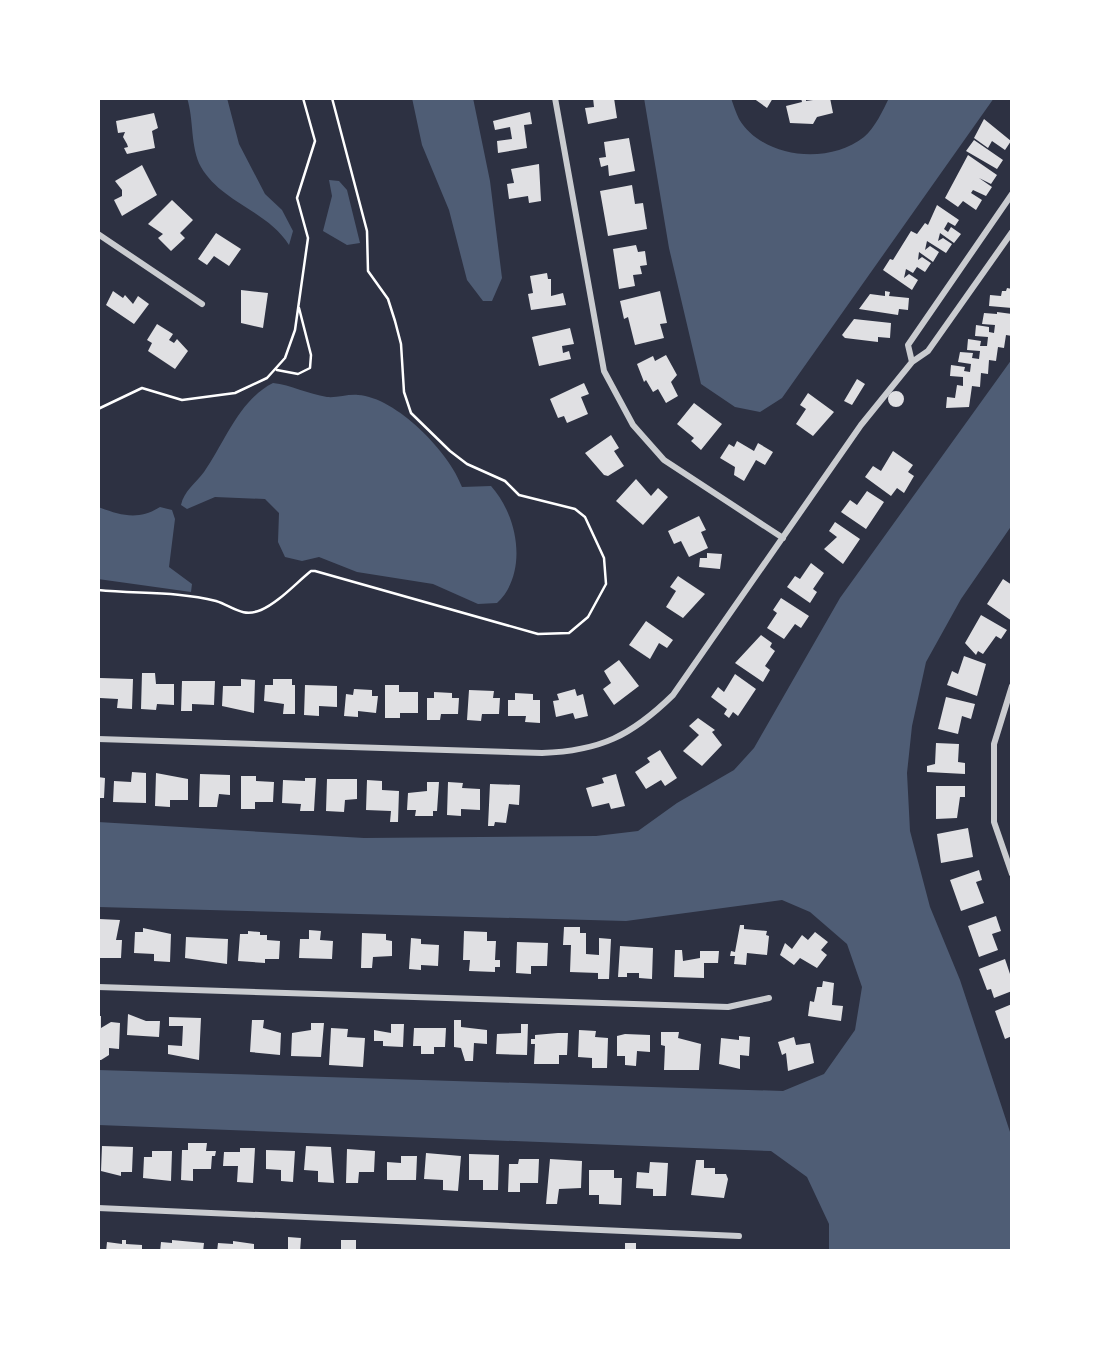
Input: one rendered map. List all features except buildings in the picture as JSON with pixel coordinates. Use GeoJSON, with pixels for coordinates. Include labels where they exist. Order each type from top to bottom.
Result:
{"type":"FeatureCollection","features":[{"type":"Feature","properties":{"kind":"street"},"geometry":{"type":"LineString","coordinates":[[555,98],[604,371],[633,426],[664,460],[783,538]]}},
{"type":"Feature","properties":{"kind":"street"},"geometry":{"type":"LineString","coordinates":[[912,362],[908,345],[1012,194]]}},
{"type":"Feature","properties":{"kind":"street"},"geometry":{"type":"LineString","coordinates":[[98,739],[542,754],[578,752],[617,739],[644,724],[673,696],[862,425],[912,362],[928,351],[1012,232]]}},
{"type":"Feature","properties":{"kind":"street"},"geometry":{"type":"LineString","coordinates":[[98,234],[202,304]]}},
{"type":"Feature","properties":{"kind":"street"},"geometry":{"type":"LineString","coordinates":[[1012,686],[994,744],[994,822],[1012,874]]}},
{"type":"Feature","properties":{"kind":"street"},"geometry":{"type":"LineString","coordinates":[[98,987],[728,1006],[769,998]]}},
{"type":"Feature","properties":{"kind":"street"},"geometry":{"type":"LineString","coordinates":[[98,1208],[739,1236]]}},
{"type":"Feature","properties":{"kind":"path"},"geometry":{"type":"LineString","coordinates":[[98,409],[142,388],[182,400],[235,393],[267,378],[285,358],[295,330],[308,238],[297,198],[315,141],[303,98]]}},
{"type":"Feature","properties":{"kind":"path"},"geometry":{"type":"LineString","coordinates":[[98,590],[170,592],[219,602],[248,614],[264,609],[311,571],[538,634],[569,632],[578,626],[588,617],[606,584],[604,558],[576,508],[519,495],[505,481],[467,464],[411,413],[404,392],[395,320],[388,300],[368,271],[367,231],[332,98]]}},
{"type":"Feature","properties":{"kind":"path"},"geometry":{"type":"LineString","coordinates":[[276,370],[298,374],[310,368],[311,355],[297,304]]}},
{"type":"Feature","properties":{"kind":"water"},"geometry":{"type":"Polygon","coordinates":[[[187,98],[227,98],[239,144],[265,194],[282,210],[293,231],[289,245],[269,223],[220,189],[201,167],[187,98]]]}},
{"type":"Feature","properties":{"kind":"water"},"geometry":{"type":"Polygon","coordinates":[[[412,98],[473,98],[490,181],[502,278],[492,301],[483,301],[467,280],[449,210],[422,145],[412,98]]]}},
{"type":"Feature","properties":{"kind":"water"},"geometry":{"type":"Polygon","coordinates":[[[644,98],[731,98],[739,119],[764,143],[797,154],[815,154],[833,152],[864,137],[889,98],[994,98],[782,398],[760,412],[735,407],[701,384],[669,248],[644,98]]]}},
{"type":"Feature","properties":{"kind":"water"},"geometry":{"type":"Polygon","coordinates":[[[329,180],[339,181],[347,190],[360,243],[347,245],[323,231],[332,196],[329,180]]]}},
{"type":"Feature","properties":{"kind":"water"},"geometry":{"type":"Polygon","coordinates":[[[1012,359],[1012,525],[961,599],[926,662],[912,726],[907,773],[910,831],[930,907],[960,980],[1012,1138],[1012,1251],[829,1251],[829,1224],[807,1177],[771,1151],[98,1125],[98,1070],[783,1091],[824,1074],[855,1030],[862,987],[847,944],[810,912],[782,900],[626,921],[98,907],[98,822],[364,838],[596,836],[638,831],[734,770],[754,748],[840,598],[1012,359]]]}},
{"type":"Feature","properties":{"kind":"water"},"geometry":{"type":"Polygon","coordinates":[[[273,383],[327,397],[358,395],[389,405],[434,443],[462,487],[491,486],[508,513],[516,545],[513,577],[497,603],[478,604],[433,584],[357,572],[319,557],[302,561],[285,557],[278,542],[279,513],[265,499],[215,497],[187,509],[181,505],[242,411],[273,383]]]}},
{"type":"Feature","properties":{"kind":"water"},"geometry":{"type":"Polygon","coordinates":[[[98,507],[129,515],[160,507],[172,510],[175,519],[169,567],[192,584],[191,592],[98,579],[98,507]]]}}]}
